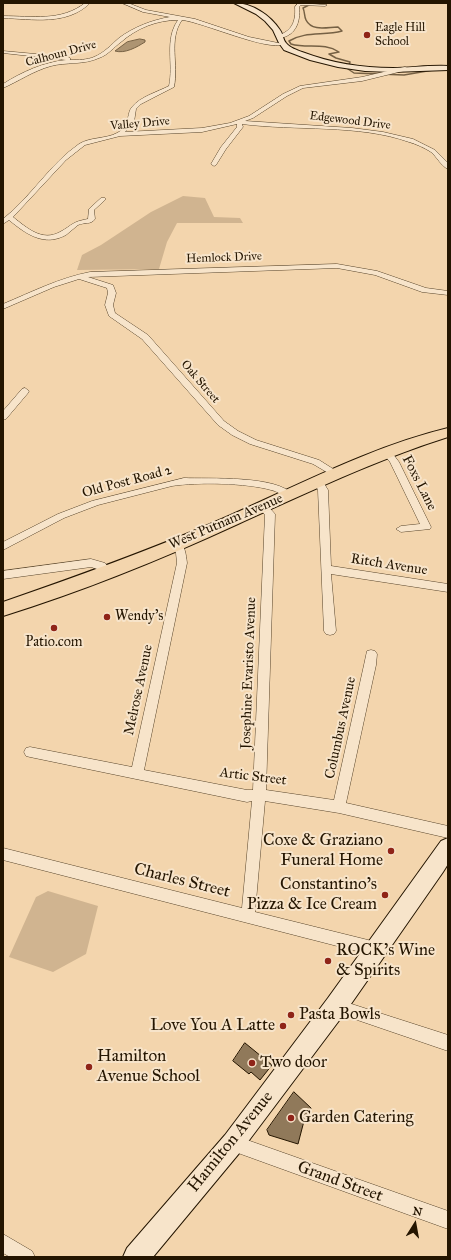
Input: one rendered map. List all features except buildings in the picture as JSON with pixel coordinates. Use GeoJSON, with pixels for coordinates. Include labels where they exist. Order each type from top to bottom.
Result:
{"type":"FeatureCollection","features":[{"type":"Feature","properties":{"kind":"main road"},"geometry":{"type":"LineString","coordinates":[[237,3],[260,13],[277,29],[280,40],[306,56],[327,63],[380,74],[405,69],[448,68]]}},
{"type":"Feature","properties":{"kind":"main road","name":"West Putnam Avenue"},"geometry":{"type":"LineString","coordinates":[[3,609],[107,572],[177,544],[387,452],[448,432]]}},
{"type":"Feature","properties":{"kind":"main road","name":"Hamilton Avenue"},"geometry":{"type":"LineString","coordinates":[[136,1257],[232,1143],[336,1006],[448,847]]}},
{"type":"Feature","properties":{"kind":"street"},"geometry":{"type":"LineString","coordinates":[[3,17],[63,17],[78,11],[88,3]]}},
{"type":"Feature","properties":{"kind":"street"},"geometry":{"type":"LineString","coordinates":[[120,134],[131,122],[133,109],[139,103],[171,87],[174,63],[172,42],[175,29],[181,18],[145,11],[124,3]]}},
{"type":"Feature","properties":{"kind":"street"},"geometry":{"type":"LineString","coordinates":[[280,40],[296,25],[298,5],[302,3],[325,5]]}},
{"type":"Feature","properties":{"kind":"street","name":"Calhoun Drive"},"geometry":{"type":"LineString","coordinates":[[3,86],[27,73],[56,64],[86,60],[100,56],[134,29],[181,18],[206,23],[250,38],[280,40]]}},
{"type":"Feature","properties":{"kind":"street"},"geometry":{"type":"LineString","coordinates":[[3,52],[50,56],[68,59],[71,62]]}},
{"type":"Feature","properties":{"kind":"street","name":"Valley Drive"},"geometry":{"type":"LineString","coordinates":[[3,222],[16,212],[74,150],[94,141],[120,134],[202,130],[240,122],[252,117],[291,92],[302,87],[380,74]]}},
{"type":"Feature","properties":{"kind":"street"},"geometry":{"type":"LineString","coordinates":[[214,164],[223,148],[240,127],[240,122]]}},
{"type":"Feature","properties":{"kind":"street","name":"Edgewood Drive"},"geometry":{"type":"LineString","coordinates":[[240,122],[264,126],[339,128],[405,139],[433,150],[441,156],[448,167]]}},
{"type":"Feature","properties":{"kind":"street"},"geometry":{"type":"LineString","coordinates":[[9,217],[30,234],[42,237],[53,237],[64,233],[77,224],[90,221],[92,219],[91,210],[103,199]]}},
{"type":"Feature","properties":{"kind":"street"},"geometry":{"type":"LineString","coordinates":[[3,212],[16,212]]}},
{"type":"Feature","properties":{"kind":"street","name":"Hemlock Drive"},"geometry":{"type":"LineString","coordinates":[[3,307],[79,276],[103,273],[337,266],[373,272],[425,290],[448,293]]}},
{"type":"Feature","properties":{"kind":"street","name":"Oak Street"},"geometry":{"type":"LineString","coordinates":[[79,276],[110,287],[112,293],[109,305],[112,314],[145,337],[211,413],[229,429],[253,442],[316,462],[335,474]]}},
{"type":"Feature","properties":{"kind":"street"},"geometry":{"type":"LineString","coordinates":[[3,417],[24,391]]}},
{"type":"Feature","properties":{"kind":"street","name":"Foxs Lane"},"geometry":{"type":"LineString","coordinates":[[387,452],[394,462],[426,527],[401,529]]}},
{"type":"Feature","properties":{"kind":"street","name":"Old Post Road 2"},"geometry":{"type":"LineString","coordinates":[[3,546],[61,516],[95,503],[172,483],[184,481],[260,484],[277,488],[288,495]]}},
{"type":"Feature","properties":{"kind":"street"},"geometry":{"type":"LineString","coordinates":[[318,482],[323,490],[330,631]]}},
{"type":"Feature","properties":{"kind":"street","name":"Josephine Evaristo Avenue"},"geometry":{"type":"LineString","coordinates":[[248,916],[259,796],[270,514],[263,506]]}},
{"type":"Feature","properties":{"kind":"street","name":"Melrose Avenue"},"geometry":{"type":"LineString","coordinates":[[137,773],[182,563],[181,553],[177,544]]}},
{"type":"Feature","properties":{"kind":"street"},"geometry":{"type":"LineString","coordinates":[[3,575],[92,563],[101,566],[107,572]]}},
{"type":"Feature","properties":{"kind":"street","name":"Ritch Avenue"},"geometry":{"type":"LineString","coordinates":[[326,569],[448,588]]}},
{"type":"Feature","properties":{"kind":"street","name":"Columbus Avenue"},"geometry":{"type":"LineString","coordinates":[[339,807],[370,665],[371,654]]}},
{"type":"Feature","properties":{"kind":"street","name":"Artic Street"},"geometry":{"type":"LineString","coordinates":[[30,752],[247,796],[270,795],[339,807],[448,832]]}},
{"type":"Feature","properties":{"kind":"street","name":"Charles Street"},"geometry":{"type":"LineString","coordinates":[[3,854],[376,949]]}},
{"type":"Feature","properties":{"kind":"street"},"geometry":{"type":"LineString","coordinates":[[336,1006],[448,1043]]}},
{"type":"Feature","properties":{"kind":"street","name":"Grand Street"},"geometry":{"type":"LineString","coordinates":[[232,1143],[448,1220]]}},
{"type":"Feature","properties":{"kind":"street"},"geometry":{"type":"LineString","coordinates":[[3,1242],[26,1257]]}},
{"type":"Feature","properties":{"kind":"shaded area"},"geometry":{"type":"Polygon","coordinates":[[[140,39],[145,40],[145,42],[135,48],[123,52],[115,51],[127,42],[140,39]]]}},
{"type":"Feature","properties":{"kind":"shaded area"},"geometry":{"type":"Polygon","coordinates":[[[183,196],[205,198],[214,217],[240,218],[243,223],[177,223],[167,242],[159,269],[77,270],[82,255],[101,245],[151,212],[183,196]]]}},
{"type":"Feature","properties":{"kind":"shaded area"},"geometry":{"type":"Polygon","coordinates":[[[48,891],[98,906],[86,954],[53,972],[9,957],[36,897],[48,891]]]}},
{"type":"Feature","properties":{"kind":"waterway"},"geometry":{"type":"LineString","coordinates":[[313,3],[303,8],[305,18],[309,24],[320,28],[338,27],[342,31],[302,36],[289,41],[291,44],[321,46],[333,49],[339,52],[329,54],[336,58],[350,62],[348,69],[354,73],[404,75],[433,70]]}},
{"type":"Feature","properties":{"kind":"place","name":"Eagle Hill School"},"geometry":{"type":"Point","coordinates":[367,35]}},
{"type":"Feature","properties":{"kind":"place","name":"Wendy's"},"geometry":{"type":"Point","coordinates":[107,617]}},
{"type":"Feature","properties":{"kind":"place","name":"Patio.com"},"geometry":{"type":"Point","coordinates":[54,628]}},
{"type":"Feature","properties":{"kind":"place","name":"Coxe & Graziano Funeral Home"},"geometry":{"type":"Point","coordinates":[391,851]}},
{"type":"Feature","properties":{"kind":"place","name":"Constantino's Pizza & Ice Cream"},"geometry":{"type":"Point","coordinates":[385,895]}},
{"type":"Feature","properties":{"kind":"place","name":"ROCK's Wine & Spirits"},"geometry":{"type":"Point","coordinates":[328,961]}},
{"type":"Feature","properties":{"kind":"place","name":"Pasta Bowls"},"geometry":{"type":"Point","coordinates":[291,1015]}},
{"type":"Feature","properties":{"kind":"place","name":"Love You A Latte"},"geometry":{"type":"Point","coordinates":[283,1026]}},
{"type":"Feature","properties":{"kind":"place","name":"Two door"},"geometry":{"type":"Point","coordinates":[252,1063]}},
{"type":"Feature","properties":{"kind":"place","name":"Hamilton Avenue School"},"geometry":{"type":"Point","coordinates":[89,1067]}},
{"type":"Feature","properties":{"kind":"place","name":"Garden Catering"},"geometry":{"type":"Point","coordinates":[291,1118]}}]}
